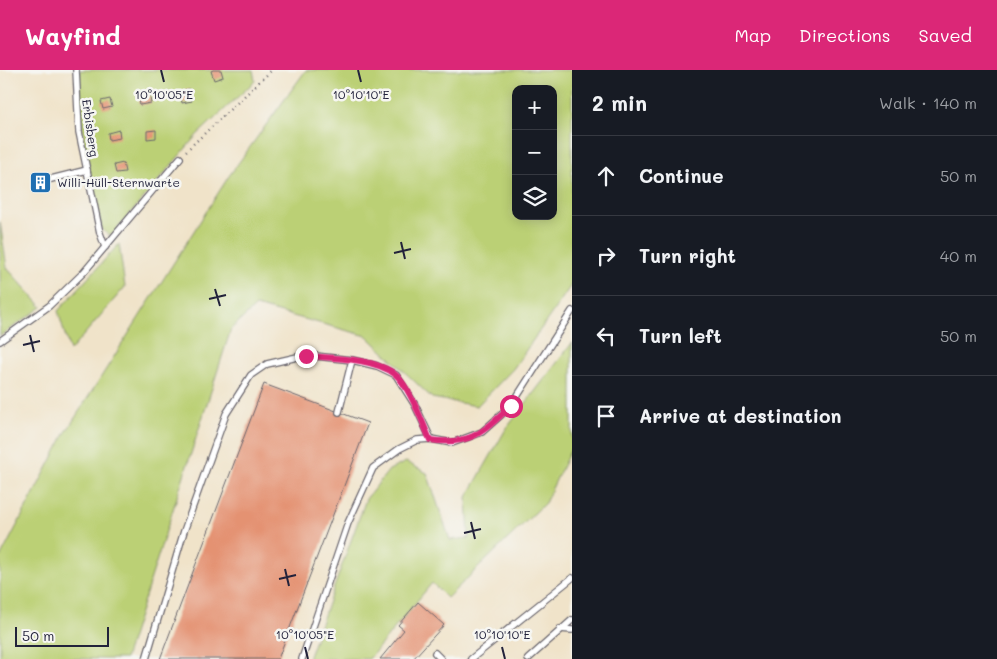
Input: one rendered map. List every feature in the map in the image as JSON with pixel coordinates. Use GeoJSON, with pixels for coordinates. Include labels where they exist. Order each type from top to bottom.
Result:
{"type":"FeatureCollection","features":[{"type":"Feature","properties":{"kind":"lane","name":"Erbisberg"},"geometry":{"type":"LineString","coordinates":[[76,70],[76,109],[100,233],[105,247]]}},
{"type":"Feature","properties":{"kind":"lane"},"geometry":{"type":"LineString","coordinates":[[0,341],[55,300],[84,272],[180,158]]}},
{"type":"Feature","properties":{"kind":"lane"},"geometry":{"type":"LineString","coordinates":[[47,180],[87,170]]}},
{"type":"Feature","properties":{"kind":"lane"},"geometry":{"type":"LineString","coordinates":[[302,659],[348,523],[372,468],[399,449],[417,440],[452,443],[482,432],[511,406],[572,311]]}},
{"type":"Feature","properties":{"kind":"lane"},"geometry":{"type":"LineString","coordinates":[[146,659],[184,531],[226,414],[252,375],[268,364],[306,356],[352,360],[377,366],[396,375],[415,406],[430,440]]}},
{"type":"Feature","properties":{"kind":"lane"},"geometry":{"type":"LineString","coordinates":[[339,412],[352,360]]}},
{"type":"Feature","properties":{"kind":"lane"},"geometry":{"type":"LineString","coordinates":[[471,659],[572,578]]}},
{"type":"Feature","properties":{"kind":"lane"},"geometry":{"type":"LineString","coordinates":[[528,659],[572,620]]}},
{"type":"Feature","properties":{"kind":"lane"},"geometry":{"type":"LineString","coordinates":[[560,629],[572,630]]}},
{"type":"Feature","properties":{"kind":"lane"},"geometry":{"type":"LineString","coordinates":[[434,652],[441,659]]}},
{"type":"Feature","properties":{"kind":"path"},"geometry":{"type":"LineString","coordinates":[[180,158],[198,137],[272,70]]}},
{"type":"Feature","properties":{"kind":"green space"},"geometry":{"type":"Polygon","coordinates":[[[80,70],[253,70],[255,81],[197,135],[113,234],[109,235],[102,230],[89,171],[81,111],[80,70]]]}},
{"type":"Feature","properties":{"kind":"green space"},"geometry":{"type":"Polygon","coordinates":[[[306,70],[572,70],[572,284],[513,369],[477,406],[432,398],[367,336],[256,306],[231,329],[125,659],[0,659],[0,558],[66,432],[229,176],[306,70]]]}},
{"type":"Feature","properties":{"kind":"green space"},"geometry":{"type":"Polygon","coordinates":[[[0,222],[7,268],[42,307],[0,336],[0,222]]]}},
{"type":"Feature","properties":{"kind":"green space"},"geometry":{"type":"Polygon","coordinates":[[[119,244],[125,287],[70,351],[58,311],[119,244]]]}},
{"type":"Feature","properties":{"kind":"green space"},"geometry":{"type":"Polygon","coordinates":[[[572,343],[572,447],[545,503],[447,598],[432,583],[369,659],[308,659],[366,499],[389,470],[406,462],[427,473],[450,540],[469,538],[467,497],[506,429],[572,343]]]}},
{"type":"Feature","properties":{"kind":"building"},"geometry":{"type":"Polygon","coordinates":[[[221,70],[223,77],[214,80],[211,71],[221,70]]]}},
{"type":"Feature","properties":{"kind":"building"},"geometry":{"type":"Polygon","coordinates":[[[189,89],[192,101],[182,103],[180,91],[189,89]]]}},
{"type":"Feature","properties":{"kind":"building"},"geometry":{"type":"Polygon","coordinates":[[[149,92],[151,103],[140,105],[138,94],[149,92]]]}},
{"type":"Feature","properties":{"kind":"building"},"geometry":{"type":"Polygon","coordinates":[[[110,99],[112,107],[103,109],[101,101],[110,99]]]}},
{"type":"Feature","properties":{"kind":"building"},"geometry":{"type":"Polygon","coordinates":[[[119,130],[120,138],[109,140],[108,133],[119,130]]]}},
{"type":"Feature","properties":{"kind":"building"},"geometry":{"type":"Polygon","coordinates":[[[156,130],[156,138],[147,139],[147,131],[156,130]]]}},
{"type":"Feature","properties":{"kind":"building"},"geometry":{"type":"Polygon","coordinates":[[[123,163],[125,172],[116,173],[114,165],[123,163]]]}},
{"type":"Feature","properties":{"kind":"building","name":"Willi-Hüll-Sternwarte"},"geometry":{"type":"Polygon","coordinates":[[[45,176],[48,186],[45,188],[41,185],[37,186],[35,179],[45,176]]]}},
{"type":"Feature","properties":{"kind":"building"},"geometry":{"type":"Polygon","coordinates":[[[264,384],[368,423],[278,659],[160,659],[264,384]]]}},
{"type":"Feature","properties":{"kind":"building"},"geometry":{"type":"Polygon","coordinates":[[[418,602],[444,625],[413,659],[380,659],[404,630],[398,625],[418,602]]]}},
{"type":"Feature","properties":{"kind":"place","name":"Willi-Hüll-Sternwarte"},"geometry":{"type":"Point","coordinates":[41,182]}},
{"type":"Feature","properties":{"kind":"route"},"geometry":{"type":"LineString","coordinates":[[306,356],[352,360],[377,366],[396,375],[415,406],[430,440],[452,443],[482,432],[511,406]]}}]}
